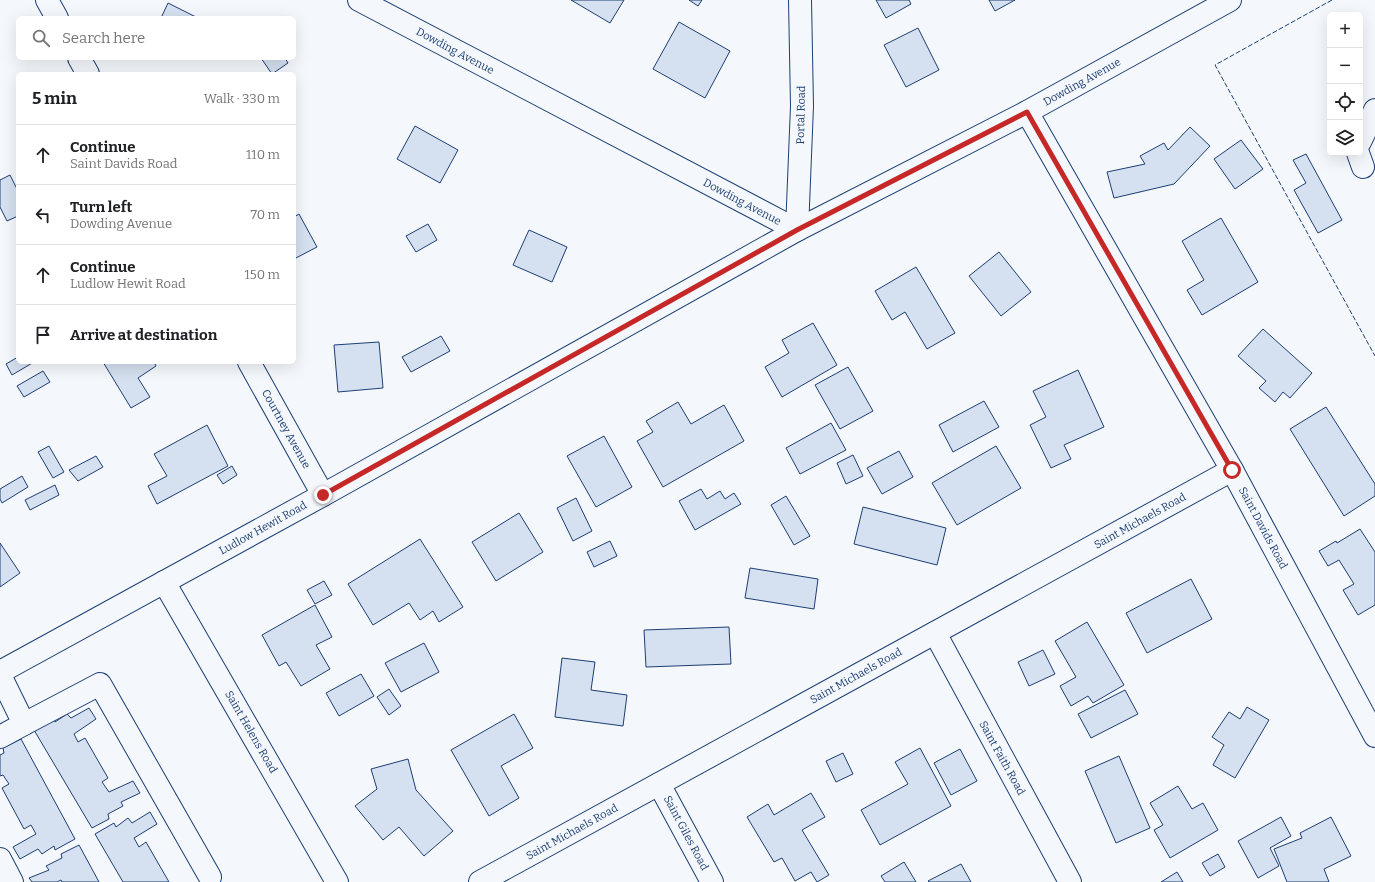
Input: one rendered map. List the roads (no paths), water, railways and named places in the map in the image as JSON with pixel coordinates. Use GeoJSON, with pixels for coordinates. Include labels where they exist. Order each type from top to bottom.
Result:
{"type":"FeatureCollection","features":[{"type":"Feature","properties":{"kind":"street"},"geometry":{"type":"LineString","coordinates":[[47,0],[56,16]]}},
{"type":"Feature","properties":{"kind":"street","name":"Dowding Avenue"},"geometry":{"type":"LineString","coordinates":[[359,0],[797,230],[1027,112],[1230,0]]}},
{"type":"Feature","properties":{"kind":"street","name":"Portal Road"},"geometry":{"type":"LineString","coordinates":[[797,230],[802,106],[800,0]]}},
{"type":"Feature","properties":{"kind":"street"},"geometry":{"type":"LineString","coordinates":[[80,60],[87,72]]}},
{"type":"Feature","properties":{"kind":"street"},"geometry":{"type":"LineString","coordinates":[[1363,136],[1375,110]]}},
{"type":"Feature","properties":{"kind":"street","name":"Saint Davids Road"},"geometry":{"type":"LineString","coordinates":[[1027,112],[1232,470],[1375,736]]}},
{"type":"Feature","properties":{"kind":"street","name":"Ludlow Hewit Road"},"geometry":{"type":"LineString","coordinates":[[0,673],[323,495],[797,230]]}},
{"type":"Feature","properties":{"kind":"street","name":"Courtney Avenue"},"geometry":{"type":"LineString","coordinates":[[250,364],[323,495]]}},
{"type":"Feature","properties":{"kind":"street","name":"Saint Michaels Road"},"geometry":{"type":"LineString","coordinates":[[480,882],[1232,470]]}},
{"type":"Feature","properties":{"kind":"street","name":"Saint Helens Road"},"geometry":{"type":"LineString","coordinates":[[164,582],[337,882]]}},
{"type":"Feature","properties":{"kind":"street","name":"Saint Faith Road"},"geometry":{"type":"LineString","coordinates":[[935,633],[1070,882]]}},
{"type":"Feature","properties":{"kind":"street"},"geometry":{"type":"LineString","coordinates":[[0,673],[24,724]]}},
{"type":"Feature","properties":{"kind":"street"},"geometry":{"type":"LineString","coordinates":[[0,738],[100,684],[210,877]]}},
{"type":"Feature","properties":{"kind":"street","name":"Saint Giles Road"},"geometry":{"type":"LineString","coordinates":[[659,784],[712,882]]}},
{"type":"Feature","properties":{"kind":"street"},"geometry":{"type":"LineString","coordinates":[[0,859],[12,882]]}}]}
